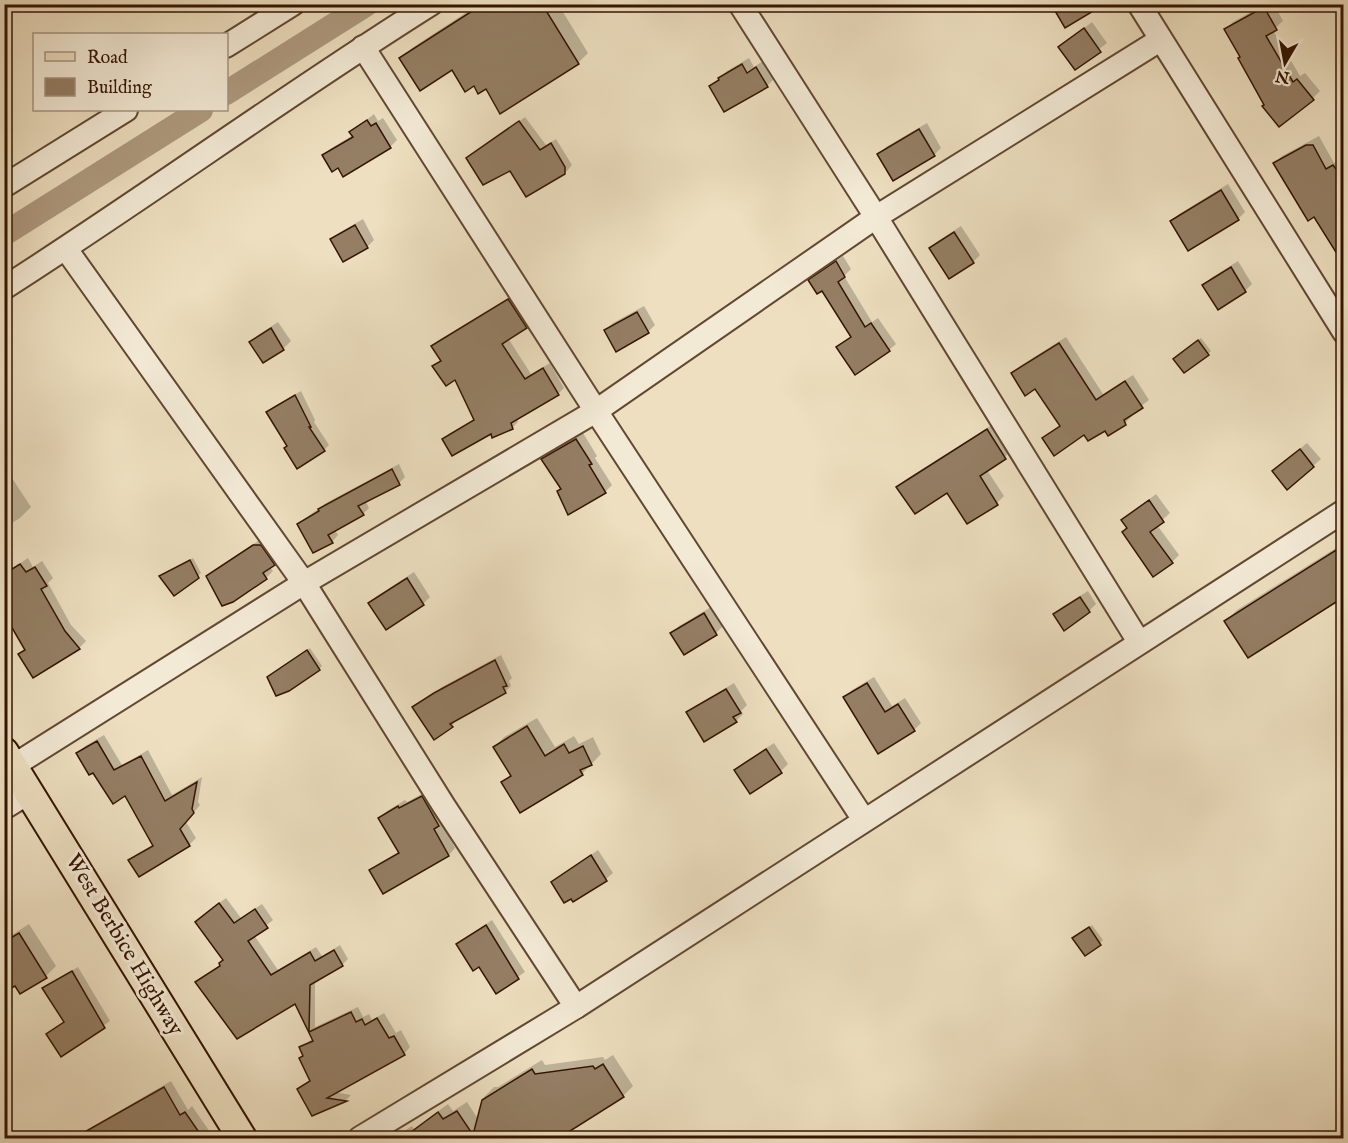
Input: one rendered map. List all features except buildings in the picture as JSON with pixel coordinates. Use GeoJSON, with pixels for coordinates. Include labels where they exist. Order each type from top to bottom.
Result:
{"type":"FeatureCollection","features":[{"type":"Feature","properties":{"kind":"main road","name":"West Berbice Highway"},"geometry":{"type":"LineString","coordinates":[[9,759],[242,1138]]}},
{"type":"Feature","properties":{"kind":"street"},"geometry":{"type":"LineString","coordinates":[[228,45],[293,4]]}},
{"type":"Feature","properties":{"kind":"street"},"geometry":{"type":"LineString","coordinates":[[4,288],[66,249],[363,47],[431,4]]}},
{"type":"Feature","properties":{"kind":"street"},"geometry":{"type":"LineString","coordinates":[[740,4],[876,217],[1139,642]]}},
{"type":"Feature","properties":{"kind":"street"},"geometry":{"type":"LineString","coordinates":[[1139,4],[1344,332]]}},
{"type":"Feature","properties":{"kind":"street"},"geometry":{"type":"LineString","coordinates":[[9,759],[596,411],[876,217],[1160,40]]}},
{"type":"Feature","properties":{"kind":"street"},"geometry":{"type":"LineString","coordinates":[[363,47],[596,411],[864,820]]}},
{"type":"Feature","properties":{"kind":"street"},"geometry":{"type":"LineString","coordinates":[[4,186],[124,111]]}},
{"type":"Feature","properties":{"kind":"street"},"geometry":{"type":"LineString","coordinates":[[66,249],[304,583],[438,796],[576,1007]]}},
{"type":"Feature","properties":{"kind":"street"},"geometry":{"type":"LineString","coordinates":[[360,1138],[576,1007],[1344,511]]}},
{"type":"Feature","properties":{"kind":"street"},"geometry":{"type":"LineString","coordinates":[[4,808],[30,792]]}},
{"type":"Feature","properties":{"kind":"waterway"},"geometry":{"type":"LineString","coordinates":[[228,92],[367,4]]}},
{"type":"Feature","properties":{"kind":"waterway"},"geometry":{"type":"LineString","coordinates":[[4,234],[199,111]]}}]}
